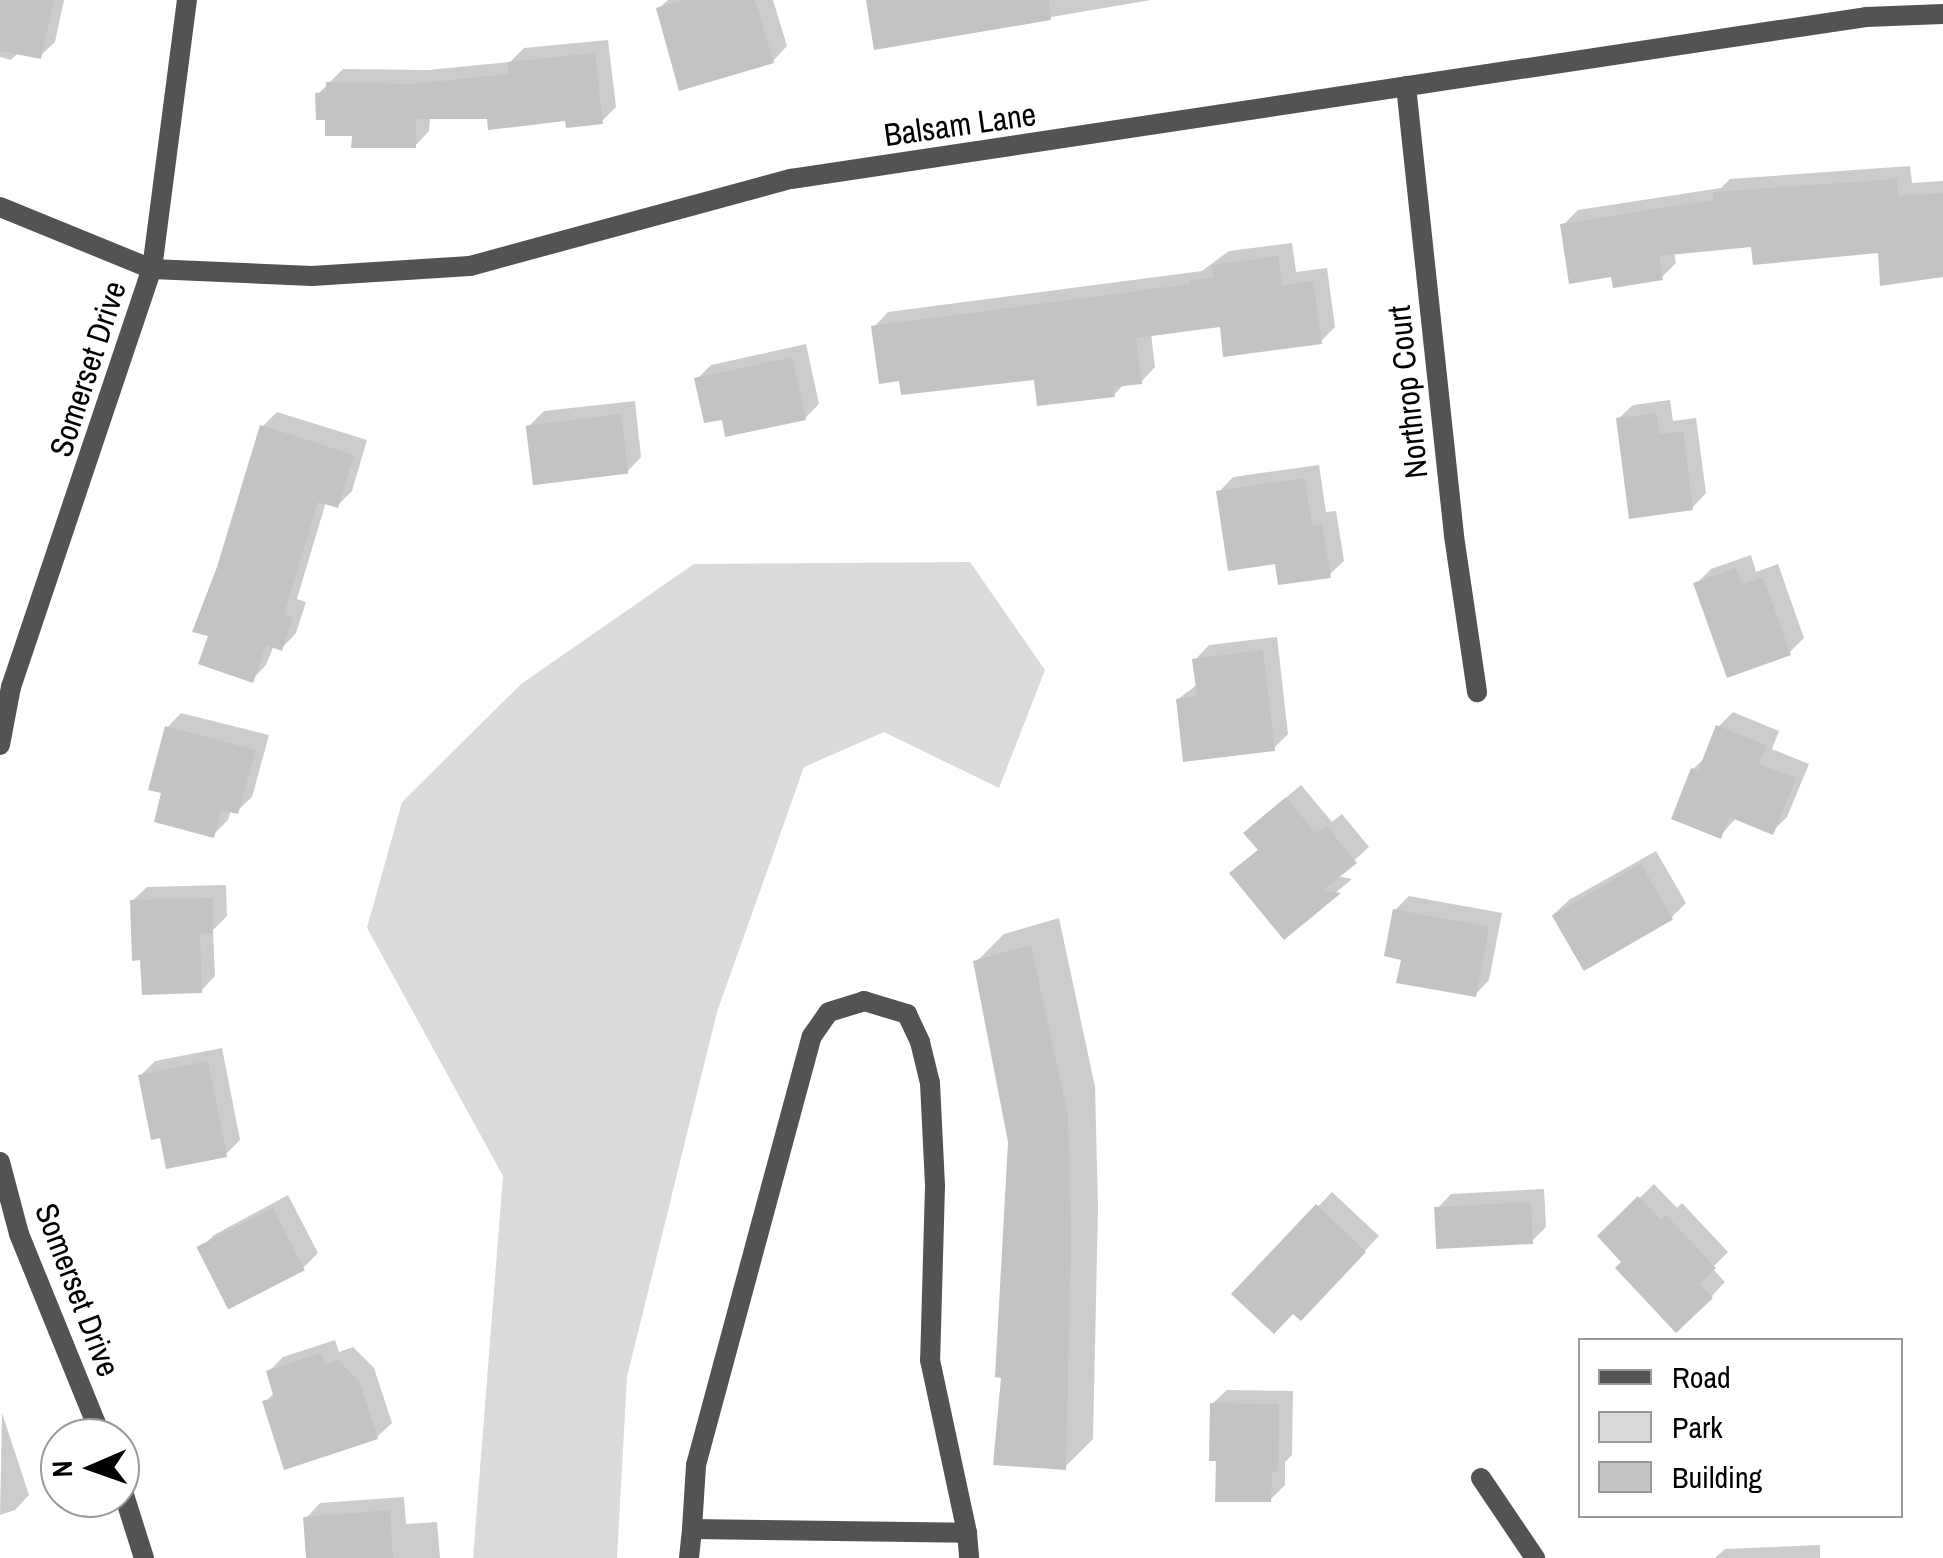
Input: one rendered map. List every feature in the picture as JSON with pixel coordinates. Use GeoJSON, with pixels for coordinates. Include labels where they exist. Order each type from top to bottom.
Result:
{"type":"FeatureCollection","features":[{"type":"Feature","properties":{"kind":"street","name":"Somerset Drive"},"geometry":{"type":"LineString","coordinates":[[0,745],[11,687],[152,268],[187,0]]}},
{"type":"Feature","properties":{"kind":"street","name":"Balsam Lane"},"geometry":{"type":"LineString","coordinates":[[0,207],[152,268],[312,276],[470,266],[791,180],[1866,17],[1943,14]]}},
{"type":"Feature","properties":{"kind":"street","name":"Northrop Court"},"geometry":{"type":"LineString","coordinates":[[1406,86],[1454,536],[1477,692]]}},
{"type":"Feature","properties":{"kind":"street"},"geometry":{"type":"LineString","coordinates":[[690,1558],[696,1465],[812,1036],[829,1012],[864,1001],[907,1014],[920,1042],[930,1083],[935,1186],[930,1360],[969,1558]]}},
{"type":"Feature","properties":{"kind":"street","name":"Somerset Drive"},"geometry":{"type":"LineString","coordinates":[[0,1162],[9,1237],[93,1418]]}},
{"type":"Feature","properties":{"kind":"street"},"geometry":{"type":"LineString","coordinates":[[1481,1478],[1535,1558]]}},
{"type":"Feature","properties":{"kind":"street"},"geometry":{"type":"LineString","coordinates":[[131,1518],[144,1558]]}},
{"type":"Feature","properties":{"kind":"street"},"geometry":{"type":"LineString","coordinates":[[692,1528],[967,1533]]}},
{"type":"Feature","properties":{"kind":"green space"},"geometry":{"type":"Polygon","coordinates":[[[970,562],[1045,670],[999,788],[884,732],[804,767],[717,1012],[627,1377],[617,1558],[473,1558],[503,1176],[367,928],[402,802],[521,684],[694,564],[970,562]]]}},
{"type":"Feature","properties":{"kind":"building"},"geometry":{"type":"Polygon","coordinates":[[[0,0],[54,0],[41,59],[0,51],[0,0]]]}},
{"type":"Feature","properties":{"kind":"building"},"geometry":{"type":"Polygon","coordinates":[[[684,0],[755,0],[774,63],[679,91],[656,8],[684,0]]]}},
{"type":"Feature","properties":{"kind":"building"},"geometry":{"type":"Polygon","coordinates":[[[866,0],[1049,0],[1051,20],[874,50],[866,0]]]}},
{"type":"Feature","properties":{"kind":"building"},"geometry":{"type":"Polygon","coordinates":[[[595,53],[603,124],[566,128],[565,121],[488,130],[487,119],[416,119],[416,148],[351,148],[352,136],[325,136],[325,120],[316,120],[315,93],[326,92],[326,82],[412,84],[509,74],[507,62],[595,53]]]}},
{"type":"Feature","properties":{"kind":"building"},"geometry":{"type":"Polygon","coordinates":[[[1897,179],[1898,196],[1943,193],[1943,277],[1880,286],[1878,253],[1753,265],[1751,247],[1659,256],[1663,280],[1613,288],[1611,277],[1569,284],[1560,224],[1714,200],[1713,192],[1897,179]]]}},
{"type":"Feature","properties":{"kind":"building"},"geometry":{"type":"Polygon","coordinates":[[[1278,256],[1282,286],[1313,281],[1322,344],[1223,357],[1220,327],[1136,338],[1142,384],[1114,387],[1115,397],[1037,406],[1034,380],[901,395],[899,381],[879,384],[871,326],[1190,284],[1189,280],[1213,278],[1212,265],[1278,256]]]}},
{"type":"Feature","properties":{"kind":"building"},"geometry":{"type":"Polygon","coordinates":[[[792,357],[806,420],[725,437],[722,420],[704,423],[694,378],[792,357]]]}},
{"type":"Feature","properties":{"kind":"building"},"geometry":{"type":"Polygon","coordinates":[[[1657,413],[1659,434],[1683,431],[1693,510],[1629,519],[1616,418],[1657,413]]]}},
{"type":"Feature","properties":{"kind":"building"},"geometry":{"type":"Polygon","coordinates":[[[621,414],[628,474],[533,485],[526,426],[621,414]]]}},
{"type":"Feature","properties":{"kind":"building"},"geometry":{"type":"Polygon","coordinates":[[[260,425],[354,455],[338,508],[318,502],[284,614],[293,617],[282,651],[266,645],[253,683],[198,664],[208,636],[192,632],[217,567],[260,425]]]}},
{"type":"Feature","properties":{"kind":"building"},"geometry":{"type":"Polygon","coordinates":[[[1305,478],[1312,526],[1322,524],[1331,578],[1278,585],[1275,564],[1228,571],[1216,491],[1305,478]]]}},
{"type":"Feature","properties":{"kind":"building"},"geometry":{"type":"Polygon","coordinates":[[[1736,568],[1742,584],[1763,577],[1791,655],[1727,678],[1693,583],[1736,568]]]}},
{"type":"Feature","properties":{"kind":"building"},"geometry":{"type":"Polygon","coordinates":[[[1263,650],[1275,751],[1183,762],[1176,699],[1197,696],[1192,659],[1263,650]]]}},
{"type":"Feature","properties":{"kind":"building"},"geometry":{"type":"Polygon","coordinates":[[[1716,725],[1766,745],[1759,764],[1796,778],[1773,835],[1729,817],[1721,839],[1671,819],[1691,768],[1698,771],[1716,725]]]}},
{"type":"Feature","properties":{"kind":"building"},"geometry":{"type":"Polygon","coordinates":[[[165,726],[256,750],[238,814],[221,810],[214,838],[154,822],[161,793],[148,790],[165,726]]]}},
{"type":"Feature","properties":{"kind":"building"},"geometry":{"type":"Polygon","coordinates":[[[1286,797],[1316,834],[1326,826],[1357,863],[1323,890],[1341,893],[1284,940],[1229,873],[1258,850],[1243,833],[1286,797]]]}},
{"type":"Feature","properties":{"kind":"building"},"geometry":{"type":"Polygon","coordinates":[[[1641,864],[1673,919],[1584,971],[1552,915],[1641,864]]]}},
{"type":"Feature","properties":{"kind":"building"},"geometry":{"type":"Polygon","coordinates":[[[213,898],[213,933],[200,934],[202,993],[142,995],[140,960],[132,961],[130,900],[213,898]]]}},
{"type":"Feature","properties":{"kind":"building"},"geometry":{"type":"Polygon","coordinates":[[[1393,909],[1489,927],[1476,997],[1396,983],[1401,960],[1384,956],[1393,909]]]}},
{"type":"Feature","properties":{"kind":"building"},"geometry":{"type":"Polygon","coordinates":[[[1031,945],[1068,1116],[1071,1236],[1066,1470],[993,1465],[1001,1378],[995,1377],[1008,1142],[973,961],[1031,945]]]}},
{"type":"Feature","properties":{"kind":"building"},"geometry":{"type":"Polygon","coordinates":[[[208,1061],[227,1157],[166,1169],[160,1138],[151,1140],[138,1075],[208,1061]]]}},
{"type":"Feature","properties":{"kind":"building"},"geometry":{"type":"Polygon","coordinates":[[[1638,1196],[1661,1220],[1666,1215],[1716,1268],[1699,1284],[1713,1298],[1676,1333],[1615,1268],[1621,1262],[1597,1236],[1638,1196]]]}},
{"type":"Feature","properties":{"kind":"building"},"geometry":{"type":"Polygon","coordinates":[[[1531,1202],[1533,1244],[1436,1249],[1434,1207],[1531,1202]]]}},
{"type":"Feature","properties":{"kind":"building"},"geometry":{"type":"Polygon","coordinates":[[[1316,1204],[1366,1252],[1301,1321],[1293,1314],[1274,1334],[1231,1294],[1316,1204]]]}},
{"type":"Feature","properties":{"kind":"building"},"geometry":{"type":"Polygon","coordinates":[[[273,1208],[305,1270],[228,1309],[196,1247],[273,1208]]]}},
{"type":"Feature","properties":{"kind":"building"},"geometry":{"type":"Polygon","coordinates":[[[321,1353],[325,1365],[338,1360],[360,1383],[378,1439],[284,1470],[262,1401],[274,1398],[266,1371],[321,1353]]]}},
{"type":"Feature","properties":{"kind":"building"},"geometry":{"type":"Polygon","coordinates":[[[1210,1403],[1279,1404],[1278,1472],[1272,1472],[1271,1502],[1215,1502],[1216,1461],[1209,1461],[1210,1403]]]}},
{"type":"Feature","properties":{"kind":"building"},"geometry":{"type":"Polygon","coordinates":[[[390,1510],[393,1558],[306,1558],[303,1517],[390,1510]]]}}]}
